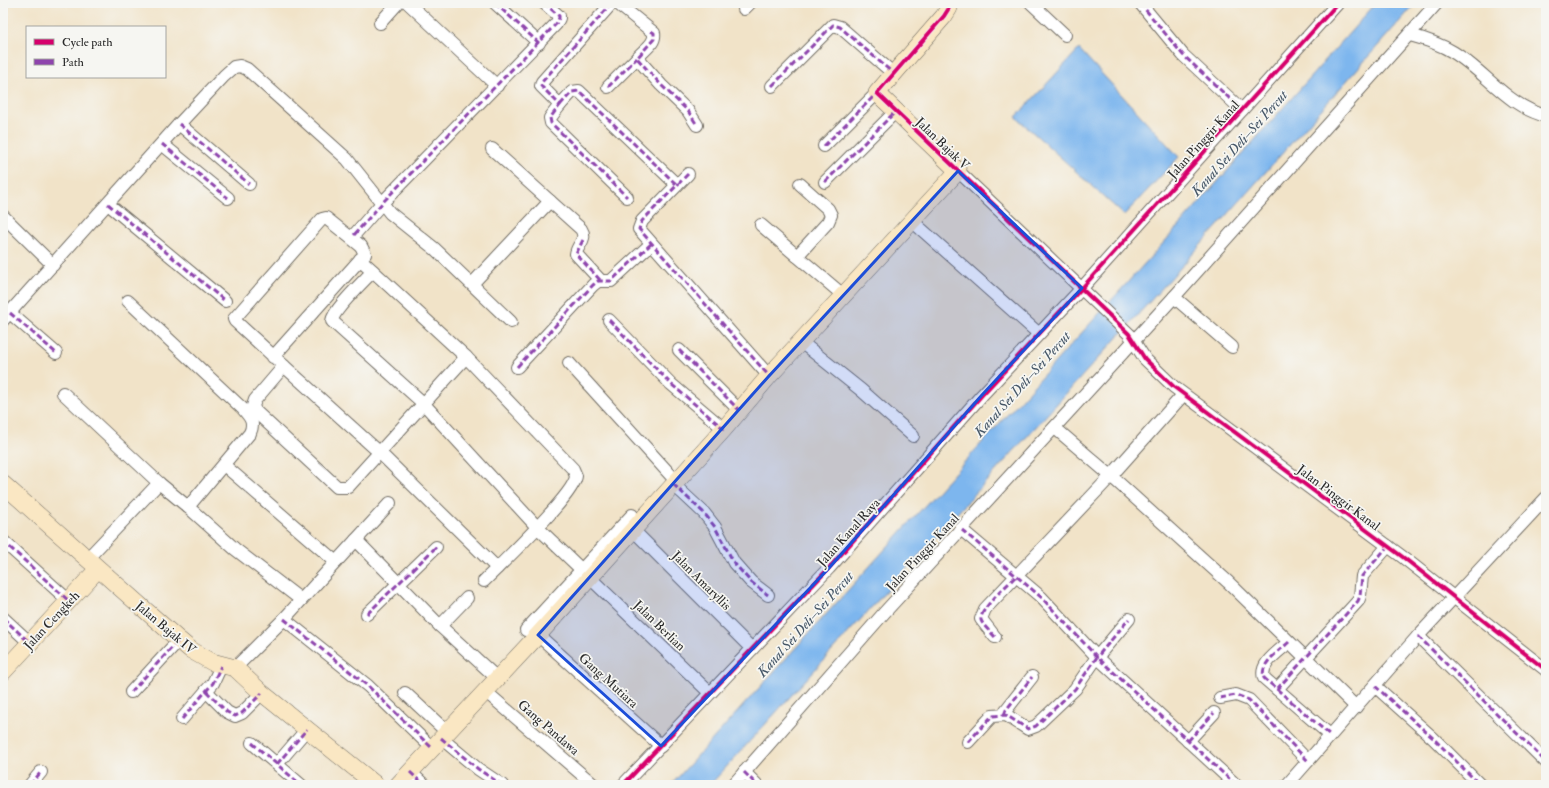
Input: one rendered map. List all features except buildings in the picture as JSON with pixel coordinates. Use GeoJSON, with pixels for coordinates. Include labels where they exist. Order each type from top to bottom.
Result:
{"type":"FeatureCollection","features":[{"type":"Feature","properties":{"kind":"street"},"geometry":{"type":"LineString","coordinates":[[380,23],[398,3]]}},
{"type":"Feature","properties":{"kind":"street"},"geometry":{"type":"LineString","coordinates":[[408,3],[497,86]]}},
{"type":"Feature","properties":{"kind":"street"},"geometry":{"type":"LineString","coordinates":[[495,3],[539,43]]}},
{"type":"Feature","properties":{"kind":"street"},"geometry":{"type":"LineString","coordinates":[[354,235],[383,202],[539,43],[559,18],[544,3]]}},
{"type":"Feature","properties":{"kind":"street"},"geometry":{"type":"LineString","coordinates":[[560,105],[543,90],[541,86],[542,82],[612,3]]}},
{"type":"Feature","properties":{"kind":"street"},"geometry":{"type":"LineString","coordinates":[[608,87],[652,43],[654,39],[654,33],[617,3]]}},
{"type":"Feature","properties":{"kind":"street"},"geometry":{"type":"LineString","coordinates":[[824,146],[894,74],[944,16],[949,8],[949,3]]}},
{"type":"Feature","properties":{"kind":"street"},"geometry":{"type":"LineString","coordinates":[[1031,3],[1065,35]]}},
{"type":"Feature","properties":{"kind":"street"},"geometry":{"type":"LineString","coordinates":[[1140,3],[1183,55],[1242,110]]}},
{"type":"Feature","properties":{"kind":"street","name":"Jalan Pinggir Kanal"},"geometry":{"type":"LineString","coordinates":[[1083,289],[1338,3]]}},
{"type":"Feature","properties":{"kind":"street","name":"Jalan Pinggir Kanal"},"geometry":{"type":"LineString","coordinates":[[733,785],[884,613],[1055,428],[1132,337],[1174,297],[1410,35],[1437,3]]}},
{"type":"Feature","properties":{"kind":"street"},"geometry":{"type":"LineString","coordinates":[[772,86],[833,25],[840,27],[894,74]]}},
{"type":"Feature","properties":{"kind":"street"},"geometry":{"type":"LineString","coordinates":[[1410,35],[1426,40],[1453,52],[1509,98],[1532,111],[1546,116]]}},
{"type":"Feature","properties":{"kind":"street"},"geometry":{"type":"LineString","coordinates":[[636,58],[688,111],[697,126]]}},
{"type":"Feature","properties":{"kind":"street"},"geometry":{"type":"LineString","coordinates":[[56,353],[6,317],[224,76],[234,68],[242,66],[347,159],[395,217],[416,233],[511,322]]}},
{"type":"Feature","properties":{"kind":"street"},"geometry":{"type":"LineString","coordinates":[[627,197],[551,123],[550,118],[572,92],[579,91],[677,185]]}},
{"type":"Feature","properties":{"kind":"street","name":"Jalan Bajak V"},"geometry":{"type":"LineString","coordinates":[[877,93],[1132,337]]}},
{"type":"Feature","properties":{"kind":"street"},"geometry":{"type":"LineString","coordinates":[[825,182],[896,111]]}},
{"type":"Feature","properties":{"kind":"street"},"geometry":{"type":"LineString","coordinates":[[179,124],[249,184]]}},
{"type":"Feature","properties":{"kind":"street"},"geometry":{"type":"LineString","coordinates":[[162,144],[228,198]]}},
{"type":"Feature","properties":{"kind":"street"},"geometry":{"type":"LineString","coordinates":[[492,149],[584,233],[583,240],[576,254],[601,281]]}},
{"type":"Feature","properties":{"kind":"street"},"geometry":{"type":"LineString","coordinates":[[398,785],[498,678],[532,633],[633,523],[674,483],[724,429],[769,376],[958,171]]}},
{"type":"Feature","properties":{"kind":"street"},"geometry":{"type":"LineString","coordinates":[[688,174],[639,226],[640,231],[769,376]]}},
{"type":"Feature","properties":{"kind":"street"},"geometry":{"type":"LineString","coordinates":[[797,256],[828,222],[831,215],[828,210],[800,184]]}},
{"type":"Feature","properties":{"kind":"street"},"geometry":{"type":"LineString","coordinates":[[472,284],[550,201]]}},
{"type":"Feature","properties":{"kind":"street"},"geometry":{"type":"LineString","coordinates":[[108,204],[225,301]]}},
{"type":"Feature","properties":{"kind":"street"},"geometry":{"type":"LineString","coordinates":[[3,216],[53,265]]}},
{"type":"Feature","properties":{"kind":"street"},"geometry":{"type":"LineString","coordinates":[[273,357],[365,252],[361,246],[328,218],[322,219],[234,318],[235,321],[273,357],[379,452],[497,568]]}},
{"type":"Feature","properties":{"kind":"street"},"geometry":{"type":"LineString","coordinates":[[912,222],[1038,333]]}},
{"type":"Feature","properties":{"kind":"street"},"geometry":{"type":"LineString","coordinates":[[761,225],[843,295]]}},
{"type":"Feature","properties":{"kind":"street"},"geometry":{"type":"LineString","coordinates":[[517,367],[593,285],[598,281],[611,281],[651,244]]}},
{"type":"Feature","properties":{"kind":"street"},"geometry":{"type":"LineString","coordinates":[[360,259],[466,357],[575,472],[576,481],[572,488],[537,527],[484,581]]}},
{"type":"Feature","properties":{"kind":"street","name":"Jalan Berlian"},"geometry":{"type":"LineString","coordinates":[[372,271],[338,309],[331,320],[423,403],[537,527],[710,693]]}},
{"type":"Feature","properties":{"kind":"street","name":"Jalan Kanal Raya"},"geometry":{"type":"LineString","coordinates":[[623,785],[829,568],[1038,333],[1083,289]]}},
{"type":"Feature","properties":{"kind":"street"},"geometry":{"type":"LineString","coordinates":[[1174,297],[1232,347]]}},
{"type":"Feature","properties":{"kind":"street"},"geometry":{"type":"LineString","coordinates":[[128,301],[220,386],[252,419],[252,428],[250,433],[188,507]]}},
{"type":"Feature","properties":{"kind":"street"},"geometry":{"type":"LineString","coordinates":[[609,320],[671,384],[724,429]]}},
{"type":"Feature","properties":{"kind":"street","name":"Jalan Pinggir Kanal"},"geometry":{"type":"LineString","coordinates":[[1132,337],[1145,359],[1183,395],[1388,546],[1546,670]]}},
{"type":"Feature","properties":{"kind":"street"},"geometry":{"type":"LineString","coordinates":[[801,342],[861,390],[913,436]]}},
{"type":"Feature","properties":{"kind":"street"},"geometry":{"type":"LineString","coordinates":[[679,350],[739,410]]}},
{"type":"Feature","properties":{"kind":"street"},"geometry":{"type":"LineString","coordinates":[[284,366],[255,400],[253,406],[262,419],[337,487],[345,488],[352,484],[379,452],[466,357]]}},
{"type":"Feature","properties":{"kind":"street"},"geometry":{"type":"LineString","coordinates":[[569,363],[674,483],[704,513],[715,527],[734,563],[751,582],[768,595]]}},
{"type":"Feature","properties":{"kind":"street"},"geometry":{"type":"LineString","coordinates":[[64,393],[159,483],[235,548],[300,599]]}},
{"type":"Feature","properties":{"kind":"street"},"geometry":{"type":"LineString","coordinates":[[995,637],[983,623],[981,616],[985,609],[1112,476],[1183,395]]}},
{"type":"Feature","properties":{"kind":"street"},"geometry":{"type":"LineString","coordinates":[[1055,428],[1112,476],[1228,582],[1356,707]]}},
{"type":"Feature","properties":{"kind":"street"},"geometry":{"type":"LineString","coordinates":[[224,465],[336,562]]}},
{"type":"Feature","properties":{"kind":"street"},"geometry":{"type":"LineString","coordinates":[[93,564],[159,483]]}},
{"type":"Feature","properties":{"kind":"street","name":"Jalan Bajak IV"},"geometry":{"type":"LineString","coordinates":[[3,484],[179,640],[197,653],[228,667],[376,785]]}},
{"type":"Feature","properties":{"kind":"street"},"geometry":{"type":"LineString","coordinates":[[1287,785],[1418,636],[1546,498]]}},
{"type":"Feature","properties":{"kind":"street"},"geometry":{"type":"LineString","coordinates":[[182,719],[216,678],[284,619],[300,599],[390,503]]}},
{"type":"Feature","properties":{"kind":"street","name":"Jalan Amaryllis"},"geometry":{"type":"LineString","coordinates":[[633,523],[752,649]]}},
{"type":"Feature","properties":{"kind":"street"},"geometry":{"type":"LineString","coordinates":[[962,530],[1041,597],[1097,657],[1236,785]]}},
{"type":"Feature","properties":{"kind":"street"},"geometry":{"type":"LineString","coordinates":[[356,540],[440,626],[498,678]]}},
{"type":"Feature","properties":{"kind":"street"},"geometry":{"type":"LineString","coordinates":[[3,541],[69,601]]}},
{"type":"Feature","properties":{"kind":"street"},"geometry":{"type":"LineString","coordinates":[[1277,689],[1358,601],[1362,576],[1388,546]]}},
{"type":"Feature","properties":{"kind":"street"},"geometry":{"type":"LineString","coordinates":[[367,614],[436,547]]}},
{"type":"Feature","properties":{"kind":"street","name":"Jalan Cengkeh"},"geometry":{"type":"LineString","coordinates":[[3,672],[29,642],[69,601],[93,564]]}},
{"type":"Feature","properties":{"kind":"street"},"geometry":{"type":"LineString","coordinates":[[440,626],[467,598]]}},
{"type":"Feature","properties":{"kind":"street"},"geometry":{"type":"LineString","coordinates":[[3,618],[29,642]]}},
{"type":"Feature","properties":{"kind":"street"},"geometry":{"type":"LineString","coordinates":[[284,619],[368,686],[478,769],[502,785]]}},
{"type":"Feature","properties":{"kind":"street"},"geometry":{"type":"LineString","coordinates":[[968,742],[992,716],[1004,715],[1028,729],[1036,726],[1074,689],[1097,657],[1129,619]]}},
{"type":"Feature","properties":{"kind":"street","name":"Gang Mutiara"},"geometry":{"type":"LineString","coordinates":[[532,633],[661,746]]}},
{"type":"Feature","properties":{"kind":"street"},"geometry":{"type":"LineString","coordinates":[[1418,636],[1546,762]]}},
{"type":"Feature","properties":{"kind":"street"},"geometry":{"type":"LineString","coordinates":[[131,692],[179,640]]}},
{"type":"Feature","properties":{"kind":"street"},"geometry":{"type":"LineString","coordinates":[[1289,642],[1267,663],[1263,671],[1264,678],[1330,735]]}},
{"type":"Feature","properties":{"kind":"street"},"geometry":{"type":"LineString","coordinates":[[1004,715],[1010,704],[1032,677]]}},
{"type":"Feature","properties":{"kind":"street"},"geometry":{"type":"LineString","coordinates":[[1375,686],[1433,738],[1480,785]]}},
{"type":"Feature","properties":{"kind":"street"},"geometry":{"type":"LineString","coordinates":[[206,691],[227,712],[235,716],[242,713],[262,693]]}},
{"type":"Feature","properties":{"kind":"street","name":"Gang Pandawa"},"geometry":{"type":"LineString","coordinates":[[485,691],[594,785]]}},
{"type":"Feature","properties":{"kind":"street"},"geometry":{"type":"LineString","coordinates":[[405,693],[440,740]]}},
{"type":"Feature","properties":{"kind":"street"},"geometry":{"type":"LineString","coordinates":[[1220,698],[1236,695],[1249,700],[1308,761]]}},
{"type":"Feature","properties":{"kind":"street"},"geometry":{"type":"LineString","coordinates":[[1188,741],[1214,713]]}},
{"type":"Feature","properties":{"kind":"street"},"geometry":{"type":"LineString","coordinates":[[277,764],[307,729]]}},
{"type":"Feature","properties":{"kind":"street"},"geometry":{"type":"LineString","coordinates":[[252,743],[301,785]]}},
{"type":"Feature","properties":{"kind":"street"},"geometry":{"type":"LineString","coordinates":[[30,785],[41,772]]}},
{"type":"Feature","properties":{"kind":"street"},"geometry":{"type":"LineString","coordinates":[[410,772],[424,785]]}},
{"type":"Feature","properties":{"kind":"street"},"geometry":{"type":"LineString","coordinates":[[744,772],[757,785]]}},
{"type":"Feature","properties":{"kind":"highlighted area"},"geometry":{"type":"Polygon","coordinates":[[[958,171],[1082,288],[982,395],[829,568],[661,746],[538,635],[769,376],[958,171]]]}},
{"type":"Feature","properties":{"kind":"water"},"geometry":{"type":"Polygon","coordinates":[[[1376,3],[1416,3],[1174,275],[710,785],[671,785],[1167,239],[1376,3]]]}},
{"type":"Feature","properties":{"kind":"water"},"geometry":{"type":"Polygon","coordinates":[[[1079,49],[1179,157],[1124,215],[1016,117],[1079,49]]]}},
{"type":"Feature","properties":{"kind":"marked path"},"geometry":{"type":"LineString","coordinates":[[495,3],[539,43]]}},
{"type":"Feature","properties":{"kind":"marked path"},"geometry":{"type":"LineString","coordinates":[[354,235],[383,202],[556,24],[559,16],[544,3]]}},
{"type":"Feature","properties":{"kind":"marked path"},"geometry":{"type":"LineString","coordinates":[[612,3],[542,82],[541,86],[560,105],[550,118],[551,123],[627,197]]}},
{"type":"Feature","properties":{"kind":"marked path"},"geometry":{"type":"LineString","coordinates":[[1140,3],[1183,55],[1242,110]]}},
{"type":"Feature","properties":{"kind":"marked path"},"geometry":{"type":"LineString","coordinates":[[772,86],[833,25],[840,27],[894,74]]}},
{"type":"Feature","properties":{"kind":"marked path"},"geometry":{"type":"LineString","coordinates":[[651,31],[654,33],[654,39],[637,58],[661,85],[688,111],[697,125]]}},
{"type":"Feature","properties":{"kind":"marked path"},"geometry":{"type":"LineString","coordinates":[[608,87],[637,58]]}},
{"type":"Feature","properties":{"kind":"marked path"},"geometry":{"type":"LineString","coordinates":[[560,105],[572,92],[579,91],[677,185]]}},
{"type":"Feature","properties":{"kind":"marked path"},"geometry":{"type":"LineString","coordinates":[[824,146],[877,93]]}},
{"type":"Feature","properties":{"kind":"marked path"},"geometry":{"type":"LineString","coordinates":[[825,182],[896,111]]}},
{"type":"Feature","properties":{"kind":"marked path"},"geometry":{"type":"LineString","coordinates":[[179,124],[249,184]]}},
{"type":"Feature","properties":{"kind":"marked path"},"geometry":{"type":"LineString","coordinates":[[162,144],[228,198]]}},
{"type":"Feature","properties":{"kind":"marked path"},"geometry":{"type":"LineString","coordinates":[[688,174],[642,221],[639,229],[769,376]]}},
{"type":"Feature","properties":{"kind":"marked path"},"geometry":{"type":"LineString","coordinates":[[108,204],[225,301]]}},
{"type":"Feature","properties":{"kind":"marked path"},"geometry":{"type":"LineString","coordinates":[[583,240],[576,254],[601,281]]}},
{"type":"Feature","properties":{"kind":"marked path"},"geometry":{"type":"LineString","coordinates":[[517,367],[593,285],[598,281],[611,281],[651,244]]}},
{"type":"Feature","properties":{"kind":"marked path"},"geometry":{"type":"LineString","coordinates":[[10,313],[56,353]]}},
{"type":"Feature","properties":{"kind":"marked path"},"geometry":{"type":"LineString","coordinates":[[609,320],[671,384],[724,429]]}},
{"type":"Feature","properties":{"kind":"marked path"},"geometry":{"type":"LineString","coordinates":[[679,350],[739,410]]}},
{"type":"Feature","properties":{"kind":"marked path"},"geometry":{"type":"LineString","coordinates":[[673,484],[704,513],[715,527],[734,563],[751,582],[768,595]]}},
{"type":"Feature","properties":{"kind":"marked path"},"geometry":{"type":"LineString","coordinates":[[962,530],[1041,597],[1097,657],[1236,785]]}},
{"type":"Feature","properties":{"kind":"marked path"},"geometry":{"type":"LineString","coordinates":[[3,541],[69,601]]}},
{"type":"Feature","properties":{"kind":"marked path"},"geometry":{"type":"LineString","coordinates":[[1277,689],[1358,601],[1362,576],[1388,546]]}},
{"type":"Feature","properties":{"kind":"marked path"},"geometry":{"type":"LineString","coordinates":[[367,614],[436,547]]}},
{"type":"Feature","properties":{"kind":"marked path"},"geometry":{"type":"LineString","coordinates":[[995,637],[982,622],[982,615],[989,603],[1016,576]]}},
{"type":"Feature","properties":{"kind":"marked path"},"geometry":{"type":"LineString","coordinates":[[3,618],[29,642]]}},
{"type":"Feature","properties":{"kind":"marked path"},"geometry":{"type":"LineString","coordinates":[[284,619],[368,686],[432,748]]}},
{"type":"Feature","properties":{"kind":"marked path"},"geometry":{"type":"LineString","coordinates":[[968,742],[992,716],[1006,715],[1028,729],[1036,726],[1075,689],[1097,657],[1129,619]]}},
{"type":"Feature","properties":{"kind":"marked path"},"geometry":{"type":"LineString","coordinates":[[1418,636],[1546,762]]}},
{"type":"Feature","properties":{"kind":"marked path"},"geometry":{"type":"LineString","coordinates":[[131,692],[179,640]]}},
{"type":"Feature","properties":{"kind":"marked path"},"geometry":{"type":"LineString","coordinates":[[1289,642],[1267,662],[1263,673],[1264,678],[1330,735]]}},
{"type":"Feature","properties":{"kind":"marked path"},"geometry":{"type":"LineString","coordinates":[[182,719],[213,683],[221,666]]}},
{"type":"Feature","properties":{"kind":"marked path"},"geometry":{"type":"LineString","coordinates":[[1004,715],[1006,710],[1032,677]]}},
{"type":"Feature","properties":{"kind":"marked path"},"geometry":{"type":"LineString","coordinates":[[1375,686],[1433,738],[1480,785]]}},
{"type":"Feature","properties":{"kind":"marked path"},"geometry":{"type":"LineString","coordinates":[[206,691],[227,712],[235,716],[242,713],[262,693]]}},
{"type":"Feature","properties":{"kind":"marked path"},"geometry":{"type":"LineString","coordinates":[[1220,698],[1236,695],[1249,700],[1308,761]]}},
{"type":"Feature","properties":{"kind":"marked path"},"geometry":{"type":"LineString","coordinates":[[1188,741],[1214,713]]}},
{"type":"Feature","properties":{"kind":"marked path"},"geometry":{"type":"LineString","coordinates":[[277,764],[307,729]]}},
{"type":"Feature","properties":{"kind":"marked path"},"geometry":{"type":"LineString","coordinates":[[441,738],[478,769],[502,785]]}},
{"type":"Feature","properties":{"kind":"marked path"},"geometry":{"type":"LineString","coordinates":[[252,743],[301,785]]}},
{"type":"Feature","properties":{"kind":"marked path"},"geometry":{"type":"LineString","coordinates":[[30,785],[41,772]]}},
{"type":"Feature","properties":{"kind":"marked path"},"geometry":{"type":"LineString","coordinates":[[410,772],[424,785]]}},
{"type":"Feature","properties":{"kind":"marked path"},"geometry":{"type":"LineString","coordinates":[[744,772],[757,785]]}},
{"type":"Feature","properties":{"kind":"cycle path"},"geometry":{"type":"LineString","coordinates":[[949,3],[949,8],[944,16],[877,93],[1129,334],[1145,359],[1174,387],[1404,558],[1546,670]]}},
{"type":"Feature","properties":{"kind":"cycle path"},"geometry":{"type":"LineString","coordinates":[[623,785],[829,568],[982,395],[1082,288],[1338,3]]}},
{"type":"Feature","properties":{"kind":"water label","name":"Kanal Sei Deli–Sei Percut"},"geometry":{"type":"Point","coordinates":[1239,143]}},
{"type":"Feature","properties":{"kind":"water label","name":"Kanal Sei Deli–Sei Percut"},"geometry":{"type":"Point","coordinates":[1022,384]}},
{"type":"Feature","properties":{"kind":"water label","name":"Kanal Sei Deli–Sei Percut"},"geometry":{"type":"Point","coordinates":[805,624]}}]}
